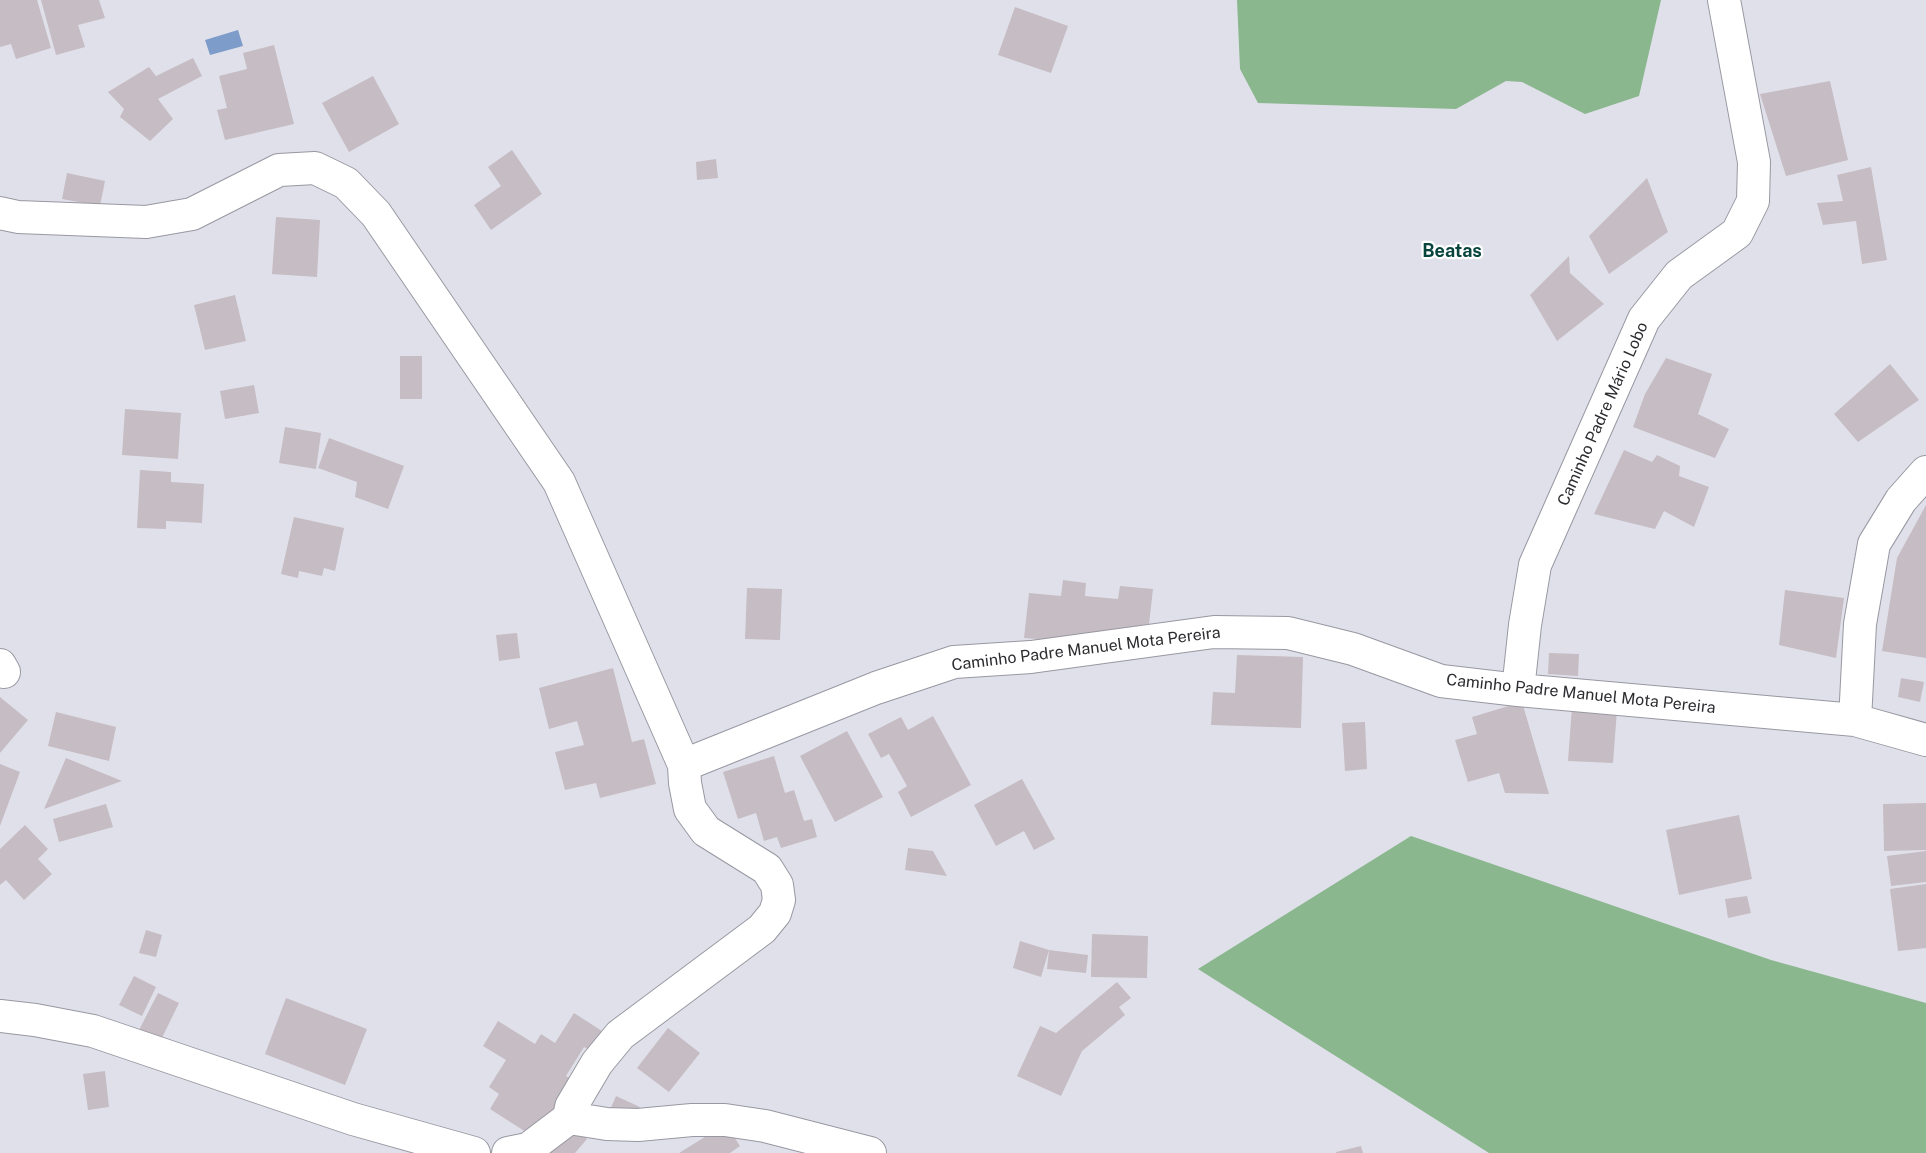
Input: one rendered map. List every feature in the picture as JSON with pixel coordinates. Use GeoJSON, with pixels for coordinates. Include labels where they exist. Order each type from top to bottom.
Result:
{"type":"FeatureCollection","features":[{"type":"Feature","properties":{"kind":"street","name":"Caminho Padre Mário Lobo"},"geometry":{"type":"LineString","coordinates":[[1518,690],[1535,565],[1644,319],[1679,275],[1737,233],[1753,201],[1754,162],[1724,0]]}},
{"type":"Feature","properties":{"kind":"street"},"geometry":{"type":"LineString","coordinates":[[0,213],[18,217],[146,222],[192,214],[279,170],[315,168],[346,183],[376,214],[559,482],[684,765],[690,809],[706,831],[767,869],[777,885],[779,900],[775,914],[762,929],[620,1035],[597,1063],[571,1107],[569,1118],[528,1149],[508,1153]]}},
{"type":"Feature","properties":{"kind":"street"},"geometry":{"type":"LineString","coordinates":[[1855,720],[1860,624],[1875,544],[1901,500],[1926,472]]}},
{"type":"Feature","properties":{"kind":"street","name":"Caminho Padre Manuel Mota Pereira"},"geometry":{"type":"LineString","coordinates":[[684,765],[876,688],[954,662],[1031,657],[1214,632],[1288,633],[1353,649],[1441,681],[1855,720],[1926,740]]}},
{"type":"Feature","properties":{"kind":"street"},"geometry":{"type":"LineString","coordinates":[[0,1016],[93,1031],[352,1119],[474,1153]]}},
{"type":"Feature","properties":{"kind":"street"},"geometry":{"type":"LineString","coordinates":[[569,1118],[607,1124],[638,1125],[692,1120],[725,1120],[765,1126],[870,1153]]}},
{"type":"Feature","properties":{"kind":"green space"},"geometry":{"type":"Polygon","coordinates":[[[1237,0],[1661,0],[1639,96],[1585,114],[1522,82],[1506,81],[1456,109],[1258,103],[1240,69],[1237,0]]]}},
{"type":"Feature","properties":{"kind":"green space"},"geometry":{"type":"Polygon","coordinates":[[[1411,836],[1771,960],[1926,1003],[1926,1153],[1489,1153],[1198,969],[1411,836]]]}},
{"type":"Feature","properties":{"kind":"water"},"geometry":{"type":"Polygon","coordinates":[[[238,30],[243,46],[210,55],[205,40],[238,30]]]}},
{"type":"Feature","properties":{"kind":"building"},"geometry":{"type":"Polygon","coordinates":[[[0,0],[37,0],[51,48],[16,59],[11,44],[0,47],[0,0]]]}},
{"type":"Feature","properties":{"kind":"building"},"geometry":{"type":"Polygon","coordinates":[[[41,0],[99,0],[105,18],[78,25],[85,47],[56,55],[41,0]]]}},
{"type":"Feature","properties":{"kind":"building"},"geometry":{"type":"Polygon","coordinates":[[[1015,7],[1068,26],[1051,73],[998,55],[1015,7]]]}},
{"type":"Feature","properties":{"kind":"building"},"geometry":{"type":"Polygon","coordinates":[[[274,45],[294,124],[225,140],[217,110],[227,108],[219,76],[247,69],[243,53],[274,45]]]}},
{"type":"Feature","properties":{"kind":"building"},"geometry":{"type":"Polygon","coordinates":[[[193,58],[202,76],[158,99],[173,119],[150,141],[120,117],[124,109],[108,92],[149,67],[156,76],[193,58]]]}},
{"type":"Feature","properties":{"kind":"building"},"geometry":{"type":"Polygon","coordinates":[[[373,76],[399,124],[349,152],[322,103],[373,76]]]}},
{"type":"Feature","properties":{"kind":"building"},"geometry":{"type":"Polygon","coordinates":[[[1830,81],[1848,160],[1786,176],[1760,94],[1830,81]]]}},
{"type":"Feature","properties":{"kind":"building"},"geometry":{"type":"Polygon","coordinates":[[[512,150],[542,194],[491,230],[474,205],[501,186],[488,167],[512,150]]]}},
{"type":"Feature","properties":{"kind":"building"},"geometry":{"type":"Polygon","coordinates":[[[716,159],[718,178],[697,180],[696,162],[716,159]]]}},
{"type":"Feature","properties":{"kind":"building"},"geometry":{"type":"Polygon","coordinates":[[[1871,167],[1887,260],[1862,264],[1856,221],[1823,225],[1817,203],[1843,201],[1837,175],[1871,167]]]}},
{"type":"Feature","properties":{"kind":"building"},"geometry":{"type":"Polygon","coordinates":[[[67,173],[105,181],[100,206],[62,199],[67,173]]]}},
{"type":"Feature","properties":{"kind":"building"},"geometry":{"type":"Polygon","coordinates":[[[1647,178],[1668,232],[1609,274],[1589,236],[1647,178]]]}},
{"type":"Feature","properties":{"kind":"building"},"geometry":{"type":"Polygon","coordinates":[[[276,217],[320,220],[317,277],[272,274],[276,217]]]}},
{"type":"Feature","properties":{"kind":"building"},"geometry":{"type":"Polygon","coordinates":[[[1569,256],[1570,273],[1604,304],[1557,341],[1530,295],[1569,256]]]}},
{"type":"Feature","properties":{"kind":"building"},"geometry":{"type":"Polygon","coordinates":[[[235,295],[246,341],[205,350],[194,305],[235,295]]]}},
{"type":"Feature","properties":{"kind":"building"},"geometry":{"type":"Polygon","coordinates":[[[400,356],[422,356],[422,399],[400,399],[400,356]]]}},
{"type":"Feature","properties":{"kind":"building"},"geometry":{"type":"Polygon","coordinates":[[[1666,358],[1712,374],[1698,414],[1729,429],[1715,458],[1633,427],[1645,394],[1666,358]]]}},
{"type":"Feature","properties":{"kind":"building"},"geometry":{"type":"Polygon","coordinates":[[[1890,364],[1919,400],[1858,442],[1834,414],[1890,364]]]}},
{"type":"Feature","properties":{"kind":"building"},"geometry":{"type":"Polygon","coordinates":[[[254,385],[259,413],[225,419],[220,391],[254,385]]]}},
{"type":"Feature","properties":{"kind":"building"},"geometry":{"type":"Polygon","coordinates":[[[125,409],[181,413],[178,459],[122,455],[125,409]]]}},
{"type":"Feature","properties":{"kind":"building"},"geometry":{"type":"Polygon","coordinates":[[[285,427],[321,433],[316,469],[279,463],[285,427]]]}},
{"type":"Feature","properties":{"kind":"building"},"geometry":{"type":"Polygon","coordinates":[[[329,438],[404,466],[388,509],[355,497],[357,482],[318,468],[329,438]]]}},
{"type":"Feature","properties":{"kind":"building"},"geometry":{"type":"Polygon","coordinates":[[[1624,450],[1652,462],[1657,455],[1680,466],[1679,476],[1709,487],[1694,527],[1664,511],[1655,529],[1594,514],[1624,450]]]}},
{"type":"Feature","properties":{"kind":"building"},"geometry":{"type":"Polygon","coordinates":[[[140,470],[171,472],[171,482],[204,484],[202,523],[166,521],[166,529],[137,528],[140,470]]]}},
{"type":"Feature","properties":{"kind":"building"},"geometry":{"type":"Polygon","coordinates":[[[1926,505],[1926,658],[1882,651],[1897,558],[1926,505]]]}},
{"type":"Feature","properties":{"kind":"building"},"geometry":{"type":"Polygon","coordinates":[[[294,517],[344,528],[335,571],[324,568],[322,576],[299,571],[298,578],[281,574],[294,517]]]}},
{"type":"Feature","properties":{"kind":"building"},"geometry":{"type":"Polygon","coordinates":[[[1063,580],[1086,583],[1085,596],[1118,599],[1120,586],[1153,589],[1149,624],[1049,640],[1024,638],[1029,593],[1061,596],[1063,580]]]}},
{"type":"Feature","properties":{"kind":"building"},"geometry":{"type":"Polygon","coordinates":[[[747,588],[782,589],[780,640],[745,639],[747,588]]]}},
{"type":"Feature","properties":{"kind":"building"},"geometry":{"type":"Polygon","coordinates":[[[1785,590],[1844,598],[1836,658],[1779,645],[1785,590]]]}},
{"type":"Feature","properties":{"kind":"building"},"geometry":{"type":"Polygon","coordinates":[[[517,633],[520,658],[499,661],[496,635],[517,633]]]}},
{"type":"Feature","properties":{"kind":"building"},"geometry":{"type":"Polygon","coordinates":[[[1549,653],[1579,654],[1578,676],[1548,674],[1549,653]]]}},
{"type":"Feature","properties":{"kind":"building"},"geometry":{"type":"Polygon","coordinates":[[[1237,655],[1303,657],[1301,728],[1211,725],[1213,692],[1235,693],[1237,655]]]}},
{"type":"Feature","properties":{"kind":"building"},"geometry":{"type":"Polygon","coordinates":[[[613,668],[632,742],[644,739],[656,784],[600,798],[596,783],[565,790],[555,752],[584,745],[577,721],[549,729],[539,688],[613,668]]]}},
{"type":"Feature","properties":{"kind":"building"},"geometry":{"type":"Polygon","coordinates":[[[1901,678],[1924,682],[1920,702],[1898,697],[1901,678]]]}},
{"type":"Feature","properties":{"kind":"building"},"geometry":{"type":"Polygon","coordinates":[[[0,697],[28,720],[0,753],[0,697]]]}},
{"type":"Feature","properties":{"kind":"building"},"geometry":{"type":"Polygon","coordinates":[[[1522,702],[1549,794],[1505,793],[1499,773],[1468,782],[1455,740],[1477,734],[1472,717],[1522,702]]]}},
{"type":"Feature","properties":{"kind":"building"},"geometry":{"type":"Polygon","coordinates":[[[1572,707],[1617,710],[1613,763],[1568,761],[1572,707]]]}},
{"type":"Feature","properties":{"kind":"building"},"geometry":{"type":"Polygon","coordinates":[[[56,712],[116,727],[109,761],[48,746],[56,712]]]}},
{"type":"Feature","properties":{"kind":"building"},"geometry":{"type":"Polygon","coordinates":[[[933,716],[971,785],[911,817],[898,792],[907,786],[889,754],[881,758],[868,734],[901,717],[908,730],[933,716]]]}},
{"type":"Feature","properties":{"kind":"building"},"geometry":{"type":"Polygon","coordinates":[[[1365,722],[1367,769],[1345,771],[1342,723],[1365,722]]]}},
{"type":"Feature","properties":{"kind":"building"},"geometry":{"type":"Polygon","coordinates":[[[847,731],[883,797],[835,822],[800,756],[847,731]]]}},
{"type":"Feature","properties":{"kind":"building"},"geometry":{"type":"Polygon","coordinates":[[[774,756],[785,793],[794,790],[804,821],[812,819],[817,837],[781,848],[777,837],[764,841],[756,813],[738,819],[723,772],[774,756]]]}},
{"type":"Feature","properties":{"kind":"building"},"geometry":{"type":"Polygon","coordinates":[[[66,758],[122,781],[44,809],[66,758]]]}},
{"type":"Feature","properties":{"kind":"building"},"geometry":{"type":"Polygon","coordinates":[[[0,764],[20,772],[0,826],[0,764]]]}},
{"type":"Feature","properties":{"kind":"building"},"geometry":{"type":"Polygon","coordinates":[[[1022,779],[1055,839],[1034,850],[1024,831],[996,846],[974,805],[1022,779]]]}},
{"type":"Feature","properties":{"kind":"building"},"geometry":{"type":"Polygon","coordinates":[[[1926,803],[1926,850],[1884,851],[1883,804],[1926,803]]]}},
{"type":"Feature","properties":{"kind":"building"},"geometry":{"type":"Polygon","coordinates":[[[106,804],[113,827],[59,842],[53,819],[106,804]]]}},
{"type":"Feature","properties":{"kind":"building"},"geometry":{"type":"Polygon","coordinates":[[[1739,815],[1752,879],[1679,895],[1666,830],[1739,815]]]}},
{"type":"Feature","properties":{"kind":"building"},"geometry":{"type":"Polygon","coordinates":[[[25,825],[48,849],[38,859],[52,874],[24,900],[6,880],[0,885],[0,849],[25,825]]]}},
{"type":"Feature","properties":{"kind":"building"},"geometry":{"type":"Polygon","coordinates":[[[908,848],[933,851],[947,876],[905,870],[908,848]]]}},
{"type":"Feature","properties":{"kind":"building"},"geometry":{"type":"Polygon","coordinates":[[[1926,851],[1926,882],[1891,886],[1887,856],[1926,851]]]}},
{"type":"Feature","properties":{"kind":"building"},"geometry":{"type":"Polygon","coordinates":[[[1926,884],[1926,948],[1898,951],[1890,889],[1926,884]]]}},
{"type":"Feature","properties":{"kind":"building"},"geometry":{"type":"Polygon","coordinates":[[[1747,896],[1751,913],[1728,918],[1725,899],[1747,896]]]}},
{"type":"Feature","properties":{"kind":"building"},"geometry":{"type":"Polygon","coordinates":[[[146,930],[162,935],[156,957],[139,953],[146,930]]]}},
{"type":"Feature","properties":{"kind":"building"},"geometry":{"type":"Polygon","coordinates":[[[1092,934],[1148,936],[1147,978],[1091,977],[1092,934]]]}},
{"type":"Feature","properties":{"kind":"building"},"geometry":{"type":"Polygon","coordinates":[[[1020,941],[1049,950],[1041,977],[1013,968],[1020,941]]]}},
{"type":"Feature","properties":{"kind":"building"},"geometry":{"type":"Polygon","coordinates":[[[1049,950],[1088,955],[1086,973],[1047,969],[1049,950]]]}},
{"type":"Feature","properties":{"kind":"building"},"geometry":{"type":"Polygon","coordinates":[[[134,976],[156,987],[142,1016],[119,1005],[134,976]]]}},
{"type":"Feature","properties":{"kind":"building"},"geometry":{"type":"Polygon","coordinates":[[[1117,982],[1131,998],[1119,1007],[1125,1015],[1082,1051],[1061,1096],[1017,1076],[1040,1026],[1056,1033],[1117,982]]]}},
{"type":"Feature","properties":{"kind":"building"},"geometry":{"type":"Polygon","coordinates":[[[158,993],[179,1003],[159,1044],[138,1032],[158,993]]]}},
{"type":"Feature","properties":{"kind":"building"},"geometry":{"type":"Polygon","coordinates":[[[286,998],[367,1029],[345,1085],[265,1054],[286,998]]]}},
{"type":"Feature","properties":{"kind":"building"},"geometry":{"type":"Polygon","coordinates":[[[574,1013],[605,1033],[593,1052],[584,1047],[566,1076],[575,1082],[547,1127],[538,1121],[529,1134],[490,1109],[499,1094],[489,1087],[506,1060],[483,1046],[498,1021],[535,1044],[541,1034],[555,1043],[574,1013]]]}},
{"type":"Feature","properties":{"kind":"building"},"geometry":{"type":"Polygon","coordinates":[[[668,1028],[700,1053],[669,1092],[637,1068],[668,1028]]]}},
{"type":"Feature","properties":{"kind":"building"},"geometry":{"type":"Polygon","coordinates":[[[105,1071],[109,1107],[88,1110],[83,1074],[105,1071]]]}},
{"type":"Feature","properties":{"kind":"building"},"geometry":{"type":"Polygon","coordinates":[[[616,1096],[640,1107],[630,1117],[609,1112],[616,1096]]]}},
{"type":"Feature","properties":{"kind":"building"},"geometry":{"type":"Polygon","coordinates":[[[569,1124],[587,1139],[575,1153],[546,1153],[569,1124]]]}},
{"type":"Feature","properties":{"kind":"building"},"geometry":{"type":"Polygon","coordinates":[[[726,1124],[740,1146],[730,1153],[679,1153],[726,1124]]]}},
{"type":"Feature","properties":{"kind":"building"},"geometry":{"type":"Polygon","coordinates":[[[1361,1146],[1363,1153],[1336,1153],[1336,1152],[1361,1146]]]}},
{"type":"Feature","properties":{"kind":"district","name":"Beatas"},"geometry":{"type":"Point","coordinates":[1452,251]}}]}
